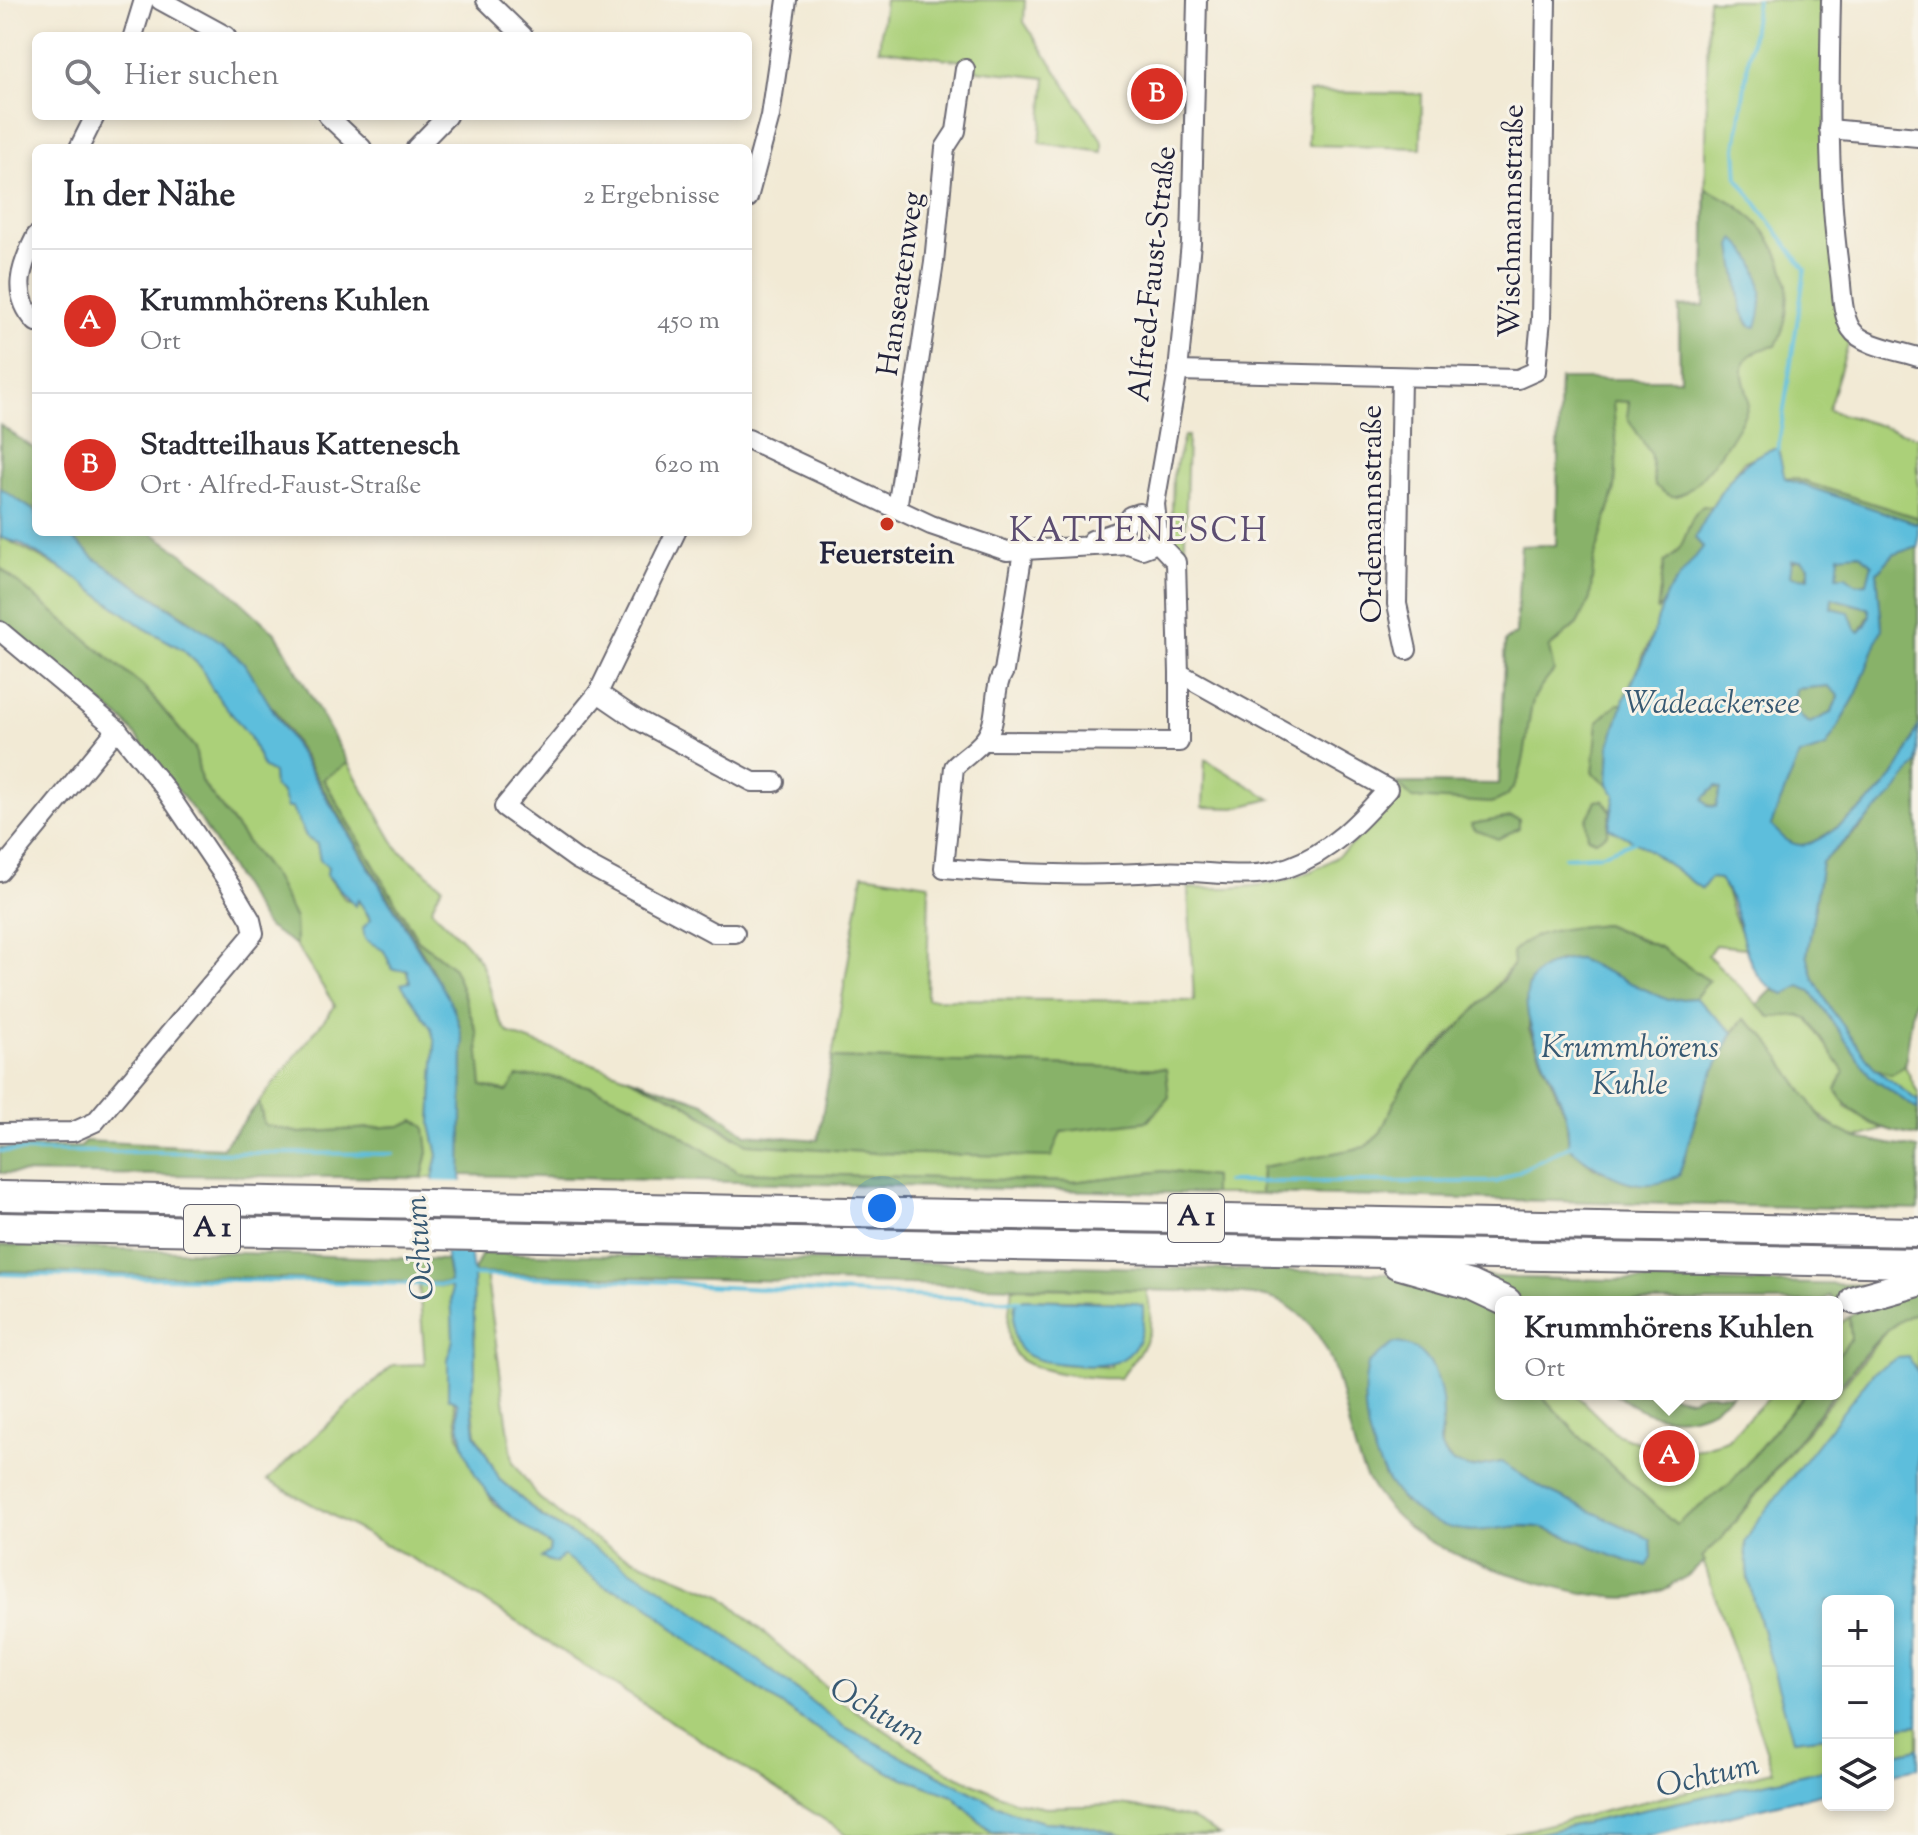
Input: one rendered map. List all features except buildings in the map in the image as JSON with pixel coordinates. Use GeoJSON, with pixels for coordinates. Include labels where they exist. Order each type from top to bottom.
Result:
{"type":"FeatureCollection","features":[{"type":"Feature","properties":{"kind":"highway","name":"A 1"},"geometry":{"type":"LineString","coordinates":[[0,1196],[1918,1232]]}},
{"type":"Feature","properties":{"kind":"highway","name":"A 1"},"geometry":{"type":"LineString","coordinates":[[0,1227],[1918,1263]]}},
{"type":"Feature","properties":{"kind":"highway"},"geometry":{"type":"LineString","coordinates":[[1342,1252],[1438,1274],[1495,1297]]}},
{"type":"Feature","properties":{"kind":"highway"},"geometry":{"type":"LineString","coordinates":[[1855,1300],[1918,1282]]}},
{"type":"Feature","properties":{"kind":"street"},"geometry":{"type":"LineString","coordinates":[[134,32],[144,0]]}},
{"type":"Feature","properties":{"kind":"street"},"geometry":{"type":"LineString","coordinates":[[160,0],[219,32]]}},
{"type":"Feature","properties":{"kind":"street"},"geometry":{"type":"LineString","coordinates":[[486,0],[519,32]]}},
{"type":"Feature","properties":{"kind":"street"},"geometry":{"type":"LineString","coordinates":[[752,183],[770,116],[787,0]]}},
{"type":"Feature","properties":{"kind":"street","name":"Alfred-Faust-Straße"},"geometry":{"type":"LineString","coordinates":[[752,441],[897,509],[960,536],[1007,551],[1053,549],[1125,537],[1142,549],[1156,541],[1147,517],[1178,371],[1191,243],[1197,0]]}},
{"type":"Feature","properties":{"kind":"street","name":"Wischmannstraße"},"geometry":{"type":"LineString","coordinates":[[1178,371],[1518,379],[1536,371],[1541,319],[1546,0]]}},
{"type":"Feature","properties":{"kind":"street"},"geometry":{"type":"LineString","coordinates":[[1831,0],[1829,129],[1834,232],[1851,328],[1861,338],[1918,357]]}},
{"type":"Feature","properties":{"kind":"street","name":"Hanseatenweg"},"geometry":{"type":"LineString","coordinates":[[897,509],[934,262],[945,148],[956,131],[965,69]]}},
{"type":"Feature","properties":{"kind":"street"},"geometry":{"type":"LineString","coordinates":[[81,144],[93,120]]}},
{"type":"Feature","properties":{"kind":"street"},"geometry":{"type":"LineString","coordinates":[[332,120],[358,144]]}},
{"type":"Feature","properties":{"kind":"street"},"geometry":{"type":"LineString","coordinates":[[420,144],[443,120]]}},
{"type":"Feature","properties":{"kind":"street"},"geometry":{"type":"LineString","coordinates":[[1829,129],[1918,137]]}},
{"type":"Feature","properties":{"kind":"street"},"geometry":{"type":"LineString","coordinates":[[32,245],[18,278],[25,307],[32,317]]}},
{"type":"Feature","properties":{"kind":"street","name":"Ordemannstraße"},"geometry":{"type":"LineString","coordinates":[[1401,377],[1397,604],[1407,650]]}},
{"type":"Feature","properties":{"kind":"street","name":"Alfred-Faust-Straße"},"geometry":{"type":"LineString","coordinates":[[1125,537],[1130,516],[1147,517]]}},
{"type":"Feature","properties":{"kind":"street"},"geometry":{"type":"LineString","coordinates":[[674,536],[598,693],[504,807],[587,866],[714,933],[735,933]]}},
{"type":"Feature","properties":{"kind":"street"},"geometry":{"type":"LineString","coordinates":[[984,741],[1179,742],[1176,562],[1156,541]]}},
{"type":"Feature","properties":{"kind":"street"},"geometry":{"type":"LineString","coordinates":[[1023,551],[1004,671],[999,679],[991,725],[984,741],[954,767],[944,868],[1050,875],[1131,876],[1157,872],[1240,876],[1265,874],[1290,867],[1326,848],[1357,822],[1388,789],[1179,673]]}},
{"type":"Feature","properties":{"kind":"street"},"geometry":{"type":"LineString","coordinates":[[0,631],[117,729],[163,786],[230,885],[251,920],[254,933],[95,1122],[73,1132],[0,1133]]}},
{"type":"Feature","properties":{"kind":"street"},"geometry":{"type":"LineString","coordinates":[[598,693],[636,719],[753,782],[775,782]]}},
{"type":"Feature","properties":{"kind":"street"},"geometry":{"type":"LineString","coordinates":[[0,872],[117,729]]}},
{"type":"Feature","properties":{"kind":"green space"},"geometry":{"type":"Polygon","coordinates":[[[885,0],[1025,0],[1024,22],[1103,142],[1103,152],[1040,143],[1046,78],[969,69],[962,61],[879,49],[885,0]]]}},
{"type":"Feature","properties":{"kind":"green space"},"geometry":{"type":"Polygon","coordinates":[[[1708,0],[1825,0],[1851,336],[1828,410],[1918,437],[1918,518],[1793,478],[1785,479],[1772,449],[1743,462],[1714,502],[1695,538],[1624,699],[1608,784],[1615,795],[1609,827],[1640,844],[1702,889],[1710,877],[1719,879],[1747,948],[1715,945],[1708,955],[1770,1017],[1800,1015],[1808,1019],[1845,1072],[1846,1107],[1882,1130],[1856,1138],[1836,1128],[1807,1101],[1760,1034],[1744,1019],[1733,1032],[1695,998],[1708,981],[1661,948],[1604,924],[1550,933],[1513,964],[1480,1006],[1422,1062],[1401,1088],[1381,1132],[1365,1147],[1262,1167],[1261,1194],[1213,1194],[1213,1177],[1164,1171],[1072,1182],[738,1172],[633,1104],[592,1087],[548,1076],[508,1092],[481,1086],[477,1033],[454,968],[418,940],[323,778],[348,763],[397,848],[442,886],[431,909],[479,960],[499,1018],[510,1034],[626,1076],[681,1101],[733,1137],[876,1153],[939,1154],[1107,1124],[1148,1121],[1165,1069],[832,1058],[863,874],[929,884],[927,999],[1194,1001],[1188,888],[1256,886],[1311,871],[1358,839],[1397,783],[1499,785],[1505,641],[1516,634],[1521,546],[1556,545],[1560,379],[1680,379],[1679,307],[1704,306],[1708,0]]]}},
{"type":"Feature","properties":{"kind":"green space"},"geometry":{"type":"Polygon","coordinates":[[[1309,92],[1422,94],[1421,148],[1308,145],[1309,92]]]}},
{"type":"Feature","properties":{"kind":"green space"},"geometry":{"type":"Polygon","coordinates":[[[1706,189],[1749,215],[1777,252],[1785,274],[1788,297],[1785,321],[1776,346],[1755,353],[1743,367],[1748,400],[1744,415],[1707,471],[1686,492],[1674,496],[1655,486],[1650,453],[1627,417],[1629,402],[1613,401],[1617,452],[1615,489],[1594,561],[1590,599],[1577,624],[1549,648],[1554,671],[1533,701],[1523,761],[1513,788],[1503,798],[1490,803],[1412,798],[1397,783],[1499,784],[1505,641],[1516,634],[1521,546],[1556,545],[1560,379],[1680,379],[1679,307],[1704,306],[1706,189]],[[1732,246],[1742,311],[1750,326],[1732,246]]]}},
{"type":"Feature","properties":{"kind":"green space"},"geometry":{"type":"Polygon","coordinates":[[[0,425],[32,447],[32,509],[0,488],[0,425]]]}},
{"type":"Feature","properties":{"kind":"green space"},"geometry":{"type":"Polygon","coordinates":[[[1184,436],[1188,436],[1184,570],[1171,542],[1173,476],[1184,436]]]}},
{"type":"Feature","properties":{"kind":"green space"},"geometry":{"type":"Polygon","coordinates":[[[1793,478],[1918,518],[1918,524],[1785,479],[1793,478]]]}},
{"type":"Feature","properties":{"kind":"green space"},"geometry":{"type":"Polygon","coordinates":[[[1703,506],[1712,507],[1695,538],[1703,547],[1657,611],[1664,562],[1679,549],[1692,519],[1703,506]]]}},
{"type":"Feature","properties":{"kind":"green space"},"geometry":{"type":"Polygon","coordinates":[[[0,536],[69,573],[144,628],[182,649],[201,667],[212,689],[250,737],[263,767],[273,773],[274,786],[282,793],[287,807],[292,808],[307,838],[317,844],[320,860],[329,867],[327,875],[345,899],[362,903],[390,964],[406,970],[410,982],[402,984],[431,1028],[435,1042],[431,1125],[438,1155],[433,1178],[422,1178],[428,1152],[400,1126],[300,1133],[264,1125],[259,1102],[335,1006],[296,945],[295,919],[275,879],[201,781],[195,748],[145,688],[0,568],[0,536]]]}},
{"type":"Feature","properties":{"kind":"green space"},"geometry":{"type":"Polygon","coordinates":[[[70,536],[157,536],[213,576],[277,635],[348,763],[323,779],[418,940],[454,968],[477,1033],[482,1086],[507,1092],[517,1077],[548,1076],[592,1087],[633,1104],[738,1172],[1072,1182],[1164,1171],[1213,1177],[1213,1194],[461,1175],[463,1043],[458,1020],[427,960],[276,711],[188,619],[95,559],[70,536]]]}},
{"type":"Feature","properties":{"kind":"green space"},"geometry":{"type":"Polygon","coordinates":[[[1918,546],[1918,725],[1912,741],[1891,779],[1859,811],[1810,843],[1792,843],[1770,825],[1799,756],[1826,747],[1856,695],[1882,628],[1877,572],[1894,554],[1918,546]]]}},
{"type":"Feature","properties":{"kind":"green space"},"geometry":{"type":"Polygon","coordinates":[[[1839,554],[1864,554],[1872,564],[1867,583],[1856,584],[1836,577],[1839,554]]]}},
{"type":"Feature","properties":{"kind":"green space"},"geometry":{"type":"Polygon","coordinates":[[[1799,560],[1806,563],[1809,570],[1806,577],[1799,580],[1792,577],[1789,570],[1792,563],[1799,560]]]}},
{"type":"Feature","properties":{"kind":"green space"},"geometry":{"type":"Polygon","coordinates":[[[0,568],[145,688],[195,748],[201,781],[275,879],[295,919],[296,945],[266,926],[200,819],[125,722],[0,619],[0,568]]]}},
{"type":"Feature","properties":{"kind":"green space"},"geometry":{"type":"Polygon","coordinates":[[[1832,598],[1868,608],[1871,612],[1860,632],[1847,614],[1831,608],[1832,598]]]}},
{"type":"Feature","properties":{"kind":"green space"},"geometry":{"type":"Polygon","coordinates":[[[1828,686],[1839,695],[1831,713],[1810,723],[1801,717],[1797,709],[1796,689],[1828,686]]]}},
{"type":"Feature","properties":{"kind":"green space"},"geometry":{"type":"Polygon","coordinates":[[[1617,704],[1623,704],[1610,745],[1608,784],[1593,774],[1598,721],[1617,704]]]}},
{"type":"Feature","properties":{"kind":"green space"},"geometry":{"type":"Polygon","coordinates":[[[1205,759],[1271,799],[1235,808],[1203,807],[1205,759]]]}},
{"type":"Feature","properties":{"kind":"green space"},"geometry":{"type":"Polygon","coordinates":[[[1918,760],[1918,971],[1905,1066],[1891,1074],[1875,1069],[1831,1009],[1814,979],[1807,955],[1822,862],[1859,829],[1918,760]]]}},
{"type":"Feature","properties":{"kind":"green space"},"geometry":{"type":"Polygon","coordinates":[[[1712,787],[1721,788],[1716,807],[1704,804],[1703,799],[1712,787]]]}},
{"type":"Feature","properties":{"kind":"green space"},"geometry":{"type":"Polygon","coordinates":[[[1603,800],[1611,811],[1607,834],[1596,841],[1588,837],[1586,821],[1596,801],[1603,800]]]}},
{"type":"Feature","properties":{"kind":"green space"},"geometry":{"type":"Polygon","coordinates":[[[1511,817],[1519,819],[1519,828],[1498,839],[1475,830],[1471,824],[1511,817]]]}},
{"type":"Feature","properties":{"kind":"green space"},"geometry":{"type":"Polygon","coordinates":[[[1604,924],[1661,948],[1709,981],[1695,998],[1668,1000],[1578,959],[1558,961],[1539,972],[1530,986],[1529,1029],[1566,1115],[1569,1147],[1593,1167],[1632,1184],[1679,1175],[1712,1074],[1731,1036],[1744,1019],[1765,1036],[1824,1122],[1856,1138],[1918,1149],[1918,1210],[1261,1194],[1262,1167],[1365,1147],[1381,1132],[1401,1088],[1422,1062],[1503,980],[1513,965],[1512,953],[1520,945],[1554,931],[1604,924]]]}},
{"type":"Feature","properties":{"kind":"green space"},"geometry":{"type":"Polygon","coordinates":[[[1800,986],[1811,991],[1871,1077],[1918,1110],[1918,1136],[1871,1123],[1852,1110],[1836,1090],[1844,1072],[1808,1019],[1800,1015],[1770,1017],[1757,1005],[1772,990],[1785,994],[1800,986]]]}},
{"type":"Feature","properties":{"kind":"green space"},"geometry":{"type":"Polygon","coordinates":[[[832,1058],[1166,1069],[1169,1097],[1148,1121],[1061,1132],[1051,1157],[876,1153],[747,1144],[681,1101],[626,1076],[704,1103],[746,1134],[818,1140],[832,1058]]]}},
{"type":"Feature","properties":{"kind":"green space"},"geometry":{"type":"Polygon","coordinates":[[[1905,1066],[1918,1093],[1918,1101],[1875,1069],[1891,1074],[1905,1066]]]}},
{"type":"Feature","properties":{"kind":"green space"},"geometry":{"type":"Polygon","coordinates":[[[259,1102],[264,1125],[300,1133],[400,1126],[415,1120],[425,1127],[428,1152],[422,1178],[0,1173],[0,1148],[81,1147],[85,1141],[222,1148],[259,1102]]]}},
{"type":"Feature","properties":{"kind":"green space"},"geometry":{"type":"Polygon","coordinates":[[[0,1245],[446,1260],[450,1283],[0,1271],[0,1245]]]}},
{"type":"Feature","properties":{"kind":"green space"},"geometry":{"type":"Polygon","coordinates":[[[482,1253],[1382,1273],[1417,1278],[1495,1308],[1495,1400],[1546,1400],[1585,1442],[1676,1524],[1731,1483],[1799,1400],[1828,1400],[1722,1538],[1702,1557],[1705,1561],[1682,1580],[1647,1595],[1593,1595],[1536,1582],[1480,1564],[1438,1546],[1405,1524],[1378,1496],[1364,1473],[1354,1448],[1334,1368],[1308,1322],[1285,1304],[1270,1298],[1219,1292],[473,1273],[482,1253]],[[1443,1417],[1371,1442],[1385,1477],[1404,1502],[1469,1531],[1509,1526],[1541,1527],[1611,1553],[1652,1558],[1651,1540],[1545,1490],[1501,1462],[1471,1468],[1453,1463],[1441,1447],[1443,1417]]]}},
{"type":"Feature","properties":{"kind":"green space"},"geometry":{"type":"Polygon","coordinates":[[[473,1273],[486,1273],[513,1462],[538,1497],[567,1521],[619,1553],[721,1595],[844,1703],[950,1773],[1014,1801],[1046,1807],[1121,1805],[1162,1811],[1191,1818],[1220,1835],[1120,1835],[1079,1824],[1043,1822],[1008,1811],[843,1726],[706,1620],[542,1516],[500,1480],[476,1434],[471,1394],[475,1373],[473,1273]]]}},
{"type":"Feature","properties":{"kind":"green space"},"geometry":{"type":"Polygon","coordinates":[[[1468,1275],[1863,1285],[1842,1296],[1511,1296],[1468,1275]]]}},
{"type":"Feature","properties":{"kind":"green space"},"geometry":{"type":"Polygon","coordinates":[[[419,1285],[451,1287],[453,1339],[448,1360],[459,1436],[493,1503],[550,1545],[549,1552],[542,1557],[563,1554],[605,1586],[642,1600],[685,1639],[823,1733],[891,1773],[953,1796],[990,1832],[1006,1835],[848,1835],[451,1580],[267,1480],[393,1365],[425,1364],[419,1285]]]}},
{"type":"Feature","properties":{"kind":"green space"},"geometry":{"type":"Polygon","coordinates":[[[1012,1288],[1146,1290],[1150,1328],[1142,1347],[1120,1378],[1095,1378],[1045,1370],[1020,1359],[1013,1351],[1008,1328],[1012,1288]],[[1024,1299],[1015,1304],[1014,1330],[1024,1353],[1061,1364],[1110,1367],[1106,1301],[1024,1299]]]}},
{"type":"Feature","properties":{"kind":"green space"},"geometry":{"type":"Polygon","coordinates":[[[1918,1289],[1918,1312],[1883,1334],[1843,1381],[1843,1349],[1851,1339],[1849,1317],[1918,1289]]]}},
{"type":"Feature","properties":{"kind":"green space"},"geometry":{"type":"Polygon","coordinates":[[[1918,1312],[1918,1374],[1914,1365],[1873,1373],[1795,1475],[1748,1579],[1794,1740],[1822,1737],[1822,1770],[1531,1835],[1504,1835],[1773,1771],[1702,1557],[1722,1538],[1831,1400],[1843,1400],[1843,1385],[1883,1335],[1902,1317],[1918,1312]]]}},
{"type":"Feature","properties":{"kind":"green space"},"geometry":{"type":"Polygon","coordinates":[[[1849,1317],[1851,1339],[1843,1349],[1843,1322],[1849,1317]]]}},
{"type":"Feature","properties":{"kind":"green space"},"geometry":{"type":"Polygon","coordinates":[[[1546,1400],[1581,1400],[1616,1434],[1657,1450],[1657,1473],[1669,1474],[1670,1468],[1679,1467],[1680,1455],[1727,1440],[1766,1400],[1799,1400],[1731,1483],[1676,1525],[1585,1442],[1546,1400]]]}},
{"type":"Feature","properties":{"kind":"green space"},"geometry":{"type":"Polygon","coordinates":[[[1624,1400],[1724,1400],[1704,1412],[1674,1418],[1659,1416],[1624,1400]]]}},
{"type":"Feature","properties":{"kind":"green space"},"geometry":{"type":"Polygon","coordinates":[[[1918,1725],[1918,1749],[1894,1755],[1894,1727],[1918,1725]]]}},
{"type":"Feature","properties":{"kind":"water"},"geometry":{"type":"Polygon","coordinates":[[[1735,239],[1751,258],[1759,279],[1761,303],[1756,327],[1751,326],[1742,311],[1732,246],[1735,239]]]}},
{"type":"Feature","properties":{"kind":"water","name":"Wadeackersee"},"geometry":{"type":"Polygon","coordinates":[[[1778,449],[1785,479],[1918,524],[1918,546],[1894,554],[1877,572],[1882,628],[1856,695],[1826,747],[1799,756],[1771,825],[1788,841],[1801,845],[1833,830],[1886,785],[1905,756],[1918,725],[1917,763],[1893,795],[1822,862],[1807,955],[1814,979],[1831,1009],[1875,1069],[1918,1101],[1918,1110],[1871,1077],[1811,991],[1800,986],[1785,994],[1757,974],[1749,959],[1729,894],[1719,879],[1710,878],[1702,889],[1640,844],[1609,828],[1615,795],[1608,784],[1610,745],[1624,699],[1647,651],[1666,595],[1703,547],[1695,538],[1709,511],[1735,474],[1758,455],[1778,449]],[[1859,553],[1839,555],[1837,576],[1846,576],[1856,584],[1867,583],[1872,564],[1859,553]],[[1792,560],[1790,576],[1809,578],[1809,566],[1802,560],[1792,560]],[[1832,598],[1831,608],[1849,612],[1855,629],[1860,632],[1869,618],[1868,608],[1832,598]],[[1828,686],[1796,689],[1799,714],[1810,723],[1831,713],[1839,696],[1828,686]],[[1716,786],[1703,799],[1708,806],[1716,807],[1721,788],[1716,786]]]}},
{"type":"Feature","properties":{"kind":"water"},"geometry":{"type":"Polygon","coordinates":[[[0,488],[32,509],[32,536],[70,536],[95,559],[223,643],[245,664],[449,999],[463,1043],[461,1175],[473,1273],[475,1373],[471,1394],[475,1434],[500,1480],[542,1517],[658,1586],[706,1620],[843,1726],[1008,1811],[1043,1822],[1079,1824],[1120,1835],[991,1832],[953,1796],[891,1773],[823,1733],[685,1639],[642,1600],[605,1586],[563,1555],[556,1563],[541,1558],[549,1552],[550,1545],[496,1502],[473,1470],[465,1451],[457,1402],[448,1398],[448,1360],[453,1339],[451,1287],[433,1178],[438,1155],[431,1125],[435,1043],[431,1028],[401,984],[410,982],[407,970],[393,970],[384,951],[365,939],[363,928],[371,919],[358,900],[355,906],[327,875],[328,867],[320,860],[317,844],[307,838],[292,808],[287,808],[282,793],[274,787],[273,773],[263,767],[250,737],[212,689],[201,667],[182,649],[144,628],[69,573],[19,543],[1,538],[0,488]]]}},
{"type":"Feature","properties":{"kind":"water","name":"Krummhörens Kuhle"},"geometry":{"type":"Polygon","coordinates":[[[1578,959],[1668,1000],[1695,998],[1733,1032],[1702,1096],[1679,1175],[1664,1182],[1635,1183],[1621,1179],[1569,1147],[1566,1116],[1538,1048],[1526,999],[1532,980],[1548,966],[1578,959]]]}},
{"type":"Feature","properties":{"kind":"water"},"geometry":{"type":"Polygon","coordinates":[[[1024,1299],[1134,1303],[1143,1306],[1139,1340],[1123,1359],[1111,1363],[1082,1366],[1037,1359],[1023,1352],[1014,1335],[1015,1304],[1024,1299]]]}},
{"type":"Feature","properties":{"kind":"water"},"geometry":{"type":"Polygon","coordinates":[[[1394,1343],[1418,1350],[1433,1368],[1441,1392],[1443,1417],[1440,1445],[1453,1463],[1471,1468],[1501,1462],[1545,1490],[1638,1533],[1651,1540],[1652,1558],[1647,1566],[1620,1559],[1543,1528],[1523,1526],[1463,1530],[1436,1523],[1414,1510],[1381,1469],[1371,1444],[1366,1417],[1368,1364],[1394,1343]]]}},
{"type":"Feature","properties":{"kind":"water"},"geometry":{"type":"Polygon","coordinates":[[[1909,1357],[1918,1374],[1918,1725],[1894,1727],[1894,1595],[1822,1595],[1822,1737],[1793,1740],[1748,1579],[1745,1543],[1755,1524],[1873,1373],[1897,1358],[1909,1357]]]}},
{"type":"Feature","properties":{"kind":"water"},"geometry":{"type":"Polygon","coordinates":[[[1918,1749],[1918,1768],[1894,1773],[1894,1755],[1918,1749]]]}},
{"type":"Feature","properties":{"kind":"water"},"geometry":{"type":"Polygon","coordinates":[[[1822,1770],[1822,1793],[1649,1835],[1531,1835],[1822,1770]]]}},
{"type":"Feature","properties":{"kind":"pier"},"geometry":{"type":"Polygon","coordinates":[[[429,1181],[466,1182],[475,1253],[441,1252],[429,1181]]]}},
{"type":"Feature","properties":{"kind":"waterway"},"geometry":{"type":"LineString","coordinates":[[1757,0],[1736,148],[1738,179],[1805,269],[1778,449]]}},
{"type":"Feature","properties":{"kind":"waterway"},"geometry":{"type":"LineString","coordinates":[[1565,857],[1599,855],[1635,841]]}},
{"type":"Feature","properties":{"kind":"waterway"},"geometry":{"type":"LineString","coordinates":[[1226,1182],[1497,1182],[1571,1145]]}},
{"type":"Feature","properties":{"kind":"waterway"},"geometry":{"type":"LineString","coordinates":[[0,1151],[393,1154]]}},
{"type":"Feature","properties":{"kind":"waterway","name":"Ochtum"},"geometry":{"type":"LineString","coordinates":[[0,1274],[453,1285]]}},
{"type":"Feature","properties":{"kind":"waterway"},"geometry":{"type":"LineString","coordinates":[[471,1275],[676,1282],[701,1286],[1020,1301]]}},
{"type":"Feature","properties":{"kind":"place","name":"Stadtteilhaus Kattenesch"},"geometry":{"type":"Point","coordinates":[1157,94]}},
{"type":"Feature","properties":{"kind":"place","name":"Feuerstein"},"geometry":{"type":"Point","coordinates":[887,524]}},
{"type":"Feature","properties":{"kind":"place","name":"Krummhörens Kuhlen"},"geometry":{"type":"Point","coordinates":[1669,1456]}},
{"type":"Feature","properties":{"kind":"district","name":"KATTENESCH"},"geometry":{"type":"Point","coordinates":[1139,532]}}]}
